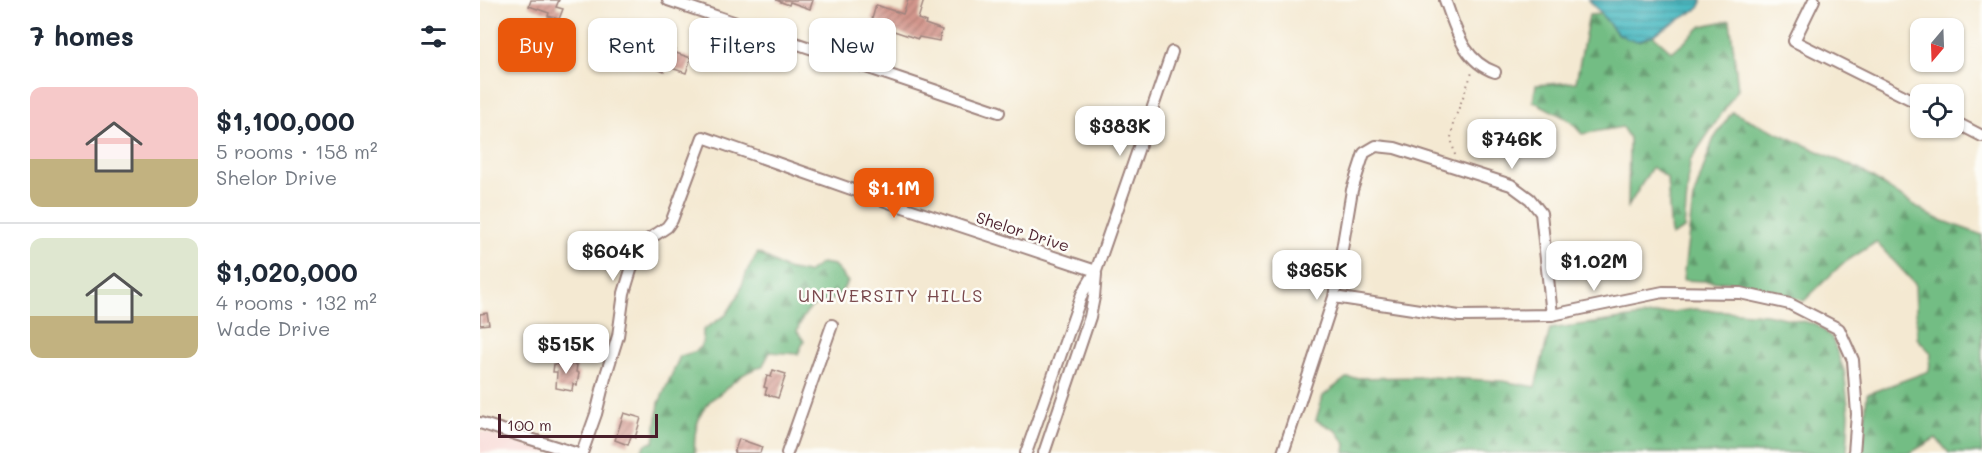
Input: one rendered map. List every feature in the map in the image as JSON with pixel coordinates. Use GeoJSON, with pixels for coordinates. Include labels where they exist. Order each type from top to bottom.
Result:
{"type":"FeatureCollection","features":[{"type":"Feature","properties":{"kind":"street"},"geometry":{"type":"LineString","coordinates":[[668,0],[999,112]]}},
{"type":"Feature","properties":{"kind":"street"},"geometry":{"type":"LineString","coordinates":[[1444,0],[1460,39],[1475,61],[1483,68],[1495,72]]}},
{"type":"Feature","properties":{"kind":"street"},"geometry":{"type":"LineString","coordinates":[[1814,0],[1794,41],[1910,99]]}},
{"type":"Feature","properties":{"kind":"street"},"geometry":{"type":"LineString","coordinates":[[1026,453],[1082,294],[1096,271],[1172,52]]}},
{"type":"Feature","properties":{"kind":"street"},"geometry":{"type":"LineString","coordinates":[[1964,127],[1982,136]]}},
{"type":"Feature","properties":{"kind":"street","name":"Shelor Drive"},"geometry":{"type":"LineString","coordinates":[[582,453],[596,414],[618,336],[624,293],[631,270],[643,243],[667,227],[672,220],[703,137],[1096,271]]}},
{"type":"Feature","properties":{"kind":"street"},"geometry":{"type":"LineString","coordinates":[[1283,453],[1334,297],[1352,190],[1364,153],[1376,146],[1395,148],[1511,185],[1530,199],[1541,213],[1552,315]]}},
{"type":"Feature","properties":{"kind":"street"},"geometry":{"type":"LineString","coordinates":[[1044,453],[1090,317],[1096,271]]}},
{"type":"Feature","properties":{"kind":"street"},"geometry":{"type":"LineString","coordinates":[[1334,297],[1459,316],[1552,315],[1664,292],[1740,293],[1790,304],[1839,329],[1853,360],[1857,414],[1854,453]]}},
{"type":"Feature","properties":{"kind":"street"},"geometry":{"type":"LineString","coordinates":[[787,453],[832,325]]}},
{"type":"Feature","properties":{"kind":"street"},"geometry":{"type":"LineString","coordinates":[[480,423],[575,453]]}},
{"type":"Feature","properties":{"kind":"path"},"geometry":{"type":"LineString","coordinates":[[1451,166],[1455,152],[1451,138],[1453,124],[1475,61]]}},
{"type":"Feature","properties":{"kind":"shaded area"},"geometry":{"type":"Polygon","coordinates":[[[480,431],[551,453],[480,453],[480,431]]]}},
{"type":"Feature","properties":{"kind":"green space"},"geometry":{"type":"Polygon","coordinates":[[[1601,14],[1617,33],[1638,41],[1653,35],[1672,52],[1702,26],[1730,20],[1738,89],[1690,161],[1684,229],[1671,236],[1667,178],[1652,167],[1628,207],[1629,138],[1622,127],[1582,134],[1569,120],[1533,101],[1536,85],[1576,82],[1589,15],[1601,14]]]}},
{"type":"Feature","properties":{"kind":"green space"},"geometry":{"type":"Polygon","coordinates":[[[1732,112],[1860,170],[1933,217],[1982,235],[1982,453],[1949,453],[1936,438],[1910,453],[1862,453],[1867,394],[1929,371],[1931,353],[1917,338],[1915,284],[1876,242],[1842,264],[1804,301],[1740,283],[1683,280],[1693,199],[1713,140],[1732,112]]]}},
{"type":"Feature","properties":{"kind":"green space"},"geometry":{"type":"Polygon","coordinates":[[[758,253],[785,269],[807,273],[822,263],[834,265],[848,282],[837,298],[821,302],[807,312],[797,331],[804,341],[798,354],[770,352],[762,367],[741,376],[711,400],[702,412],[697,425],[695,453],[640,453],[646,444],[654,442],[659,403],[680,356],[697,351],[703,343],[703,330],[726,315],[738,296],[748,269],[758,253]]]}},
{"type":"Feature","properties":{"kind":"green space"},"geometry":{"type":"Polygon","coordinates":[[[1694,309],[1765,314],[1816,324],[1832,338],[1844,371],[1849,414],[1847,453],[1345,453],[1346,444],[1337,431],[1316,420],[1323,396],[1346,378],[1430,377],[1502,381],[1535,387],[1550,329],[1694,309]]]}},
{"type":"Feature","properties":{"kind":"water"},"geometry":{"type":"Polygon","coordinates":[[[1589,0],[1702,0],[1702,2],[1699,8],[1653,35],[1638,41],[1617,33],[1589,0]]]}},
{"type":"Feature","properties":{"kind":"building"},"geometry":{"type":"Polygon","coordinates":[[[531,0],[559,0],[556,7],[563,9],[559,18],[555,18],[548,16],[549,13],[529,6],[531,0]]]}},
{"type":"Feature","properties":{"kind":"building"},"geometry":{"type":"Polygon","coordinates":[[[776,0],[813,0],[810,9],[776,0]]]}},
{"type":"Feature","properties":{"kind":"building"},"geometry":{"type":"Polygon","coordinates":[[[908,0],[924,0],[918,19],[942,30],[939,41],[919,37],[918,39],[896,32],[896,18],[872,18],[876,5],[903,14],[908,0]]]}},
{"type":"Feature","properties":{"kind":"building"},"geometry":{"type":"Polygon","coordinates":[[[677,53],[689,57],[686,73],[677,70],[677,53]]]}},
{"type":"Feature","properties":{"kind":"building"},"geometry":{"type":"Polygon","coordinates":[[[487,313],[489,324],[480,325],[480,314],[487,313]]]}},
{"type":"Feature","properties":{"kind":"building"},"geometry":{"type":"Polygon","coordinates":[[[562,358],[574,360],[573,364],[577,365],[576,372],[579,373],[577,385],[573,384],[572,391],[556,388],[557,372],[553,372],[554,364],[561,365],[562,358]]]}},
{"type":"Feature","properties":{"kind":"building"},"geometry":{"type":"Polygon","coordinates":[[[773,370],[786,374],[778,398],[765,394],[767,376],[771,377],[773,370]]]}},
{"type":"Feature","properties":{"kind":"building"},"geometry":{"type":"Polygon","coordinates":[[[624,413],[641,418],[635,438],[631,436],[628,445],[615,440],[624,413]]]}},
{"type":"Feature","properties":{"kind":"building"},"geometry":{"type":"Polygon","coordinates":[[[739,439],[762,447],[760,453],[734,453],[739,439]]]}},
{"type":"Feature","properties":{"kind":"district","name":"UNIVERSITY HILLS"},"geometry":{"type":"Point","coordinates":[891,295]}}]}
